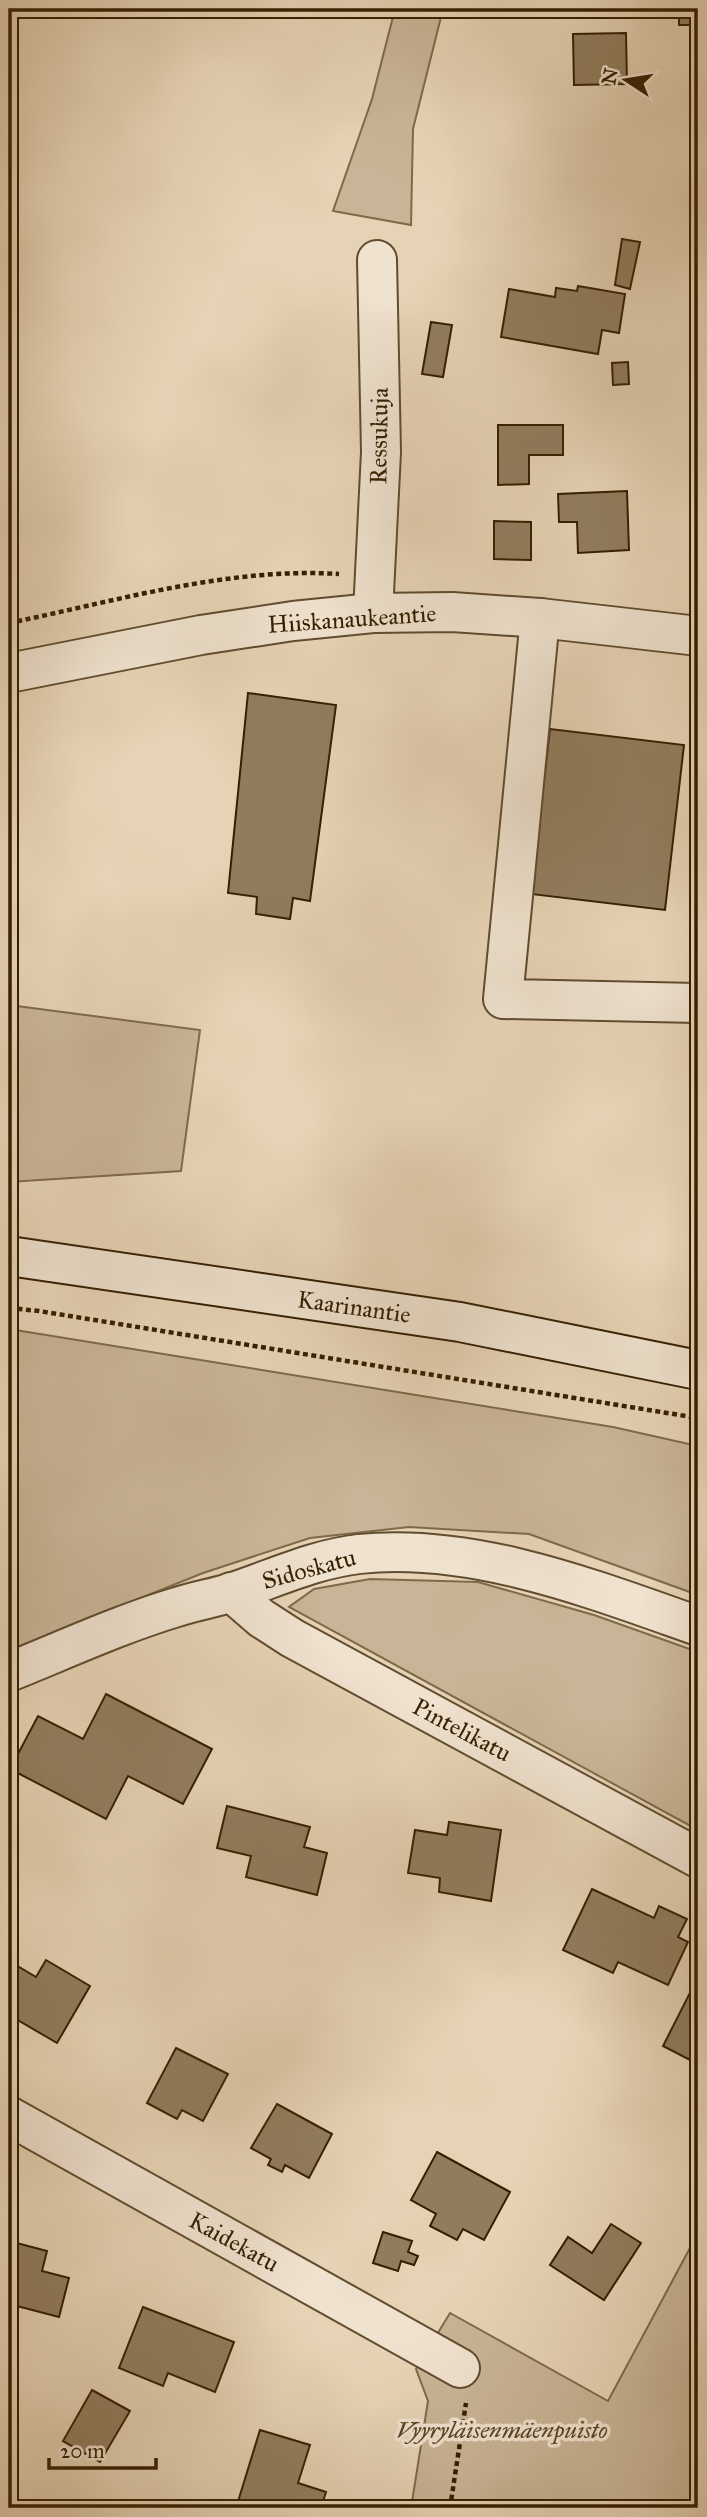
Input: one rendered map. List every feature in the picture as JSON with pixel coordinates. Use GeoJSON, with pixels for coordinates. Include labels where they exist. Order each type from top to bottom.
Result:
{"type":"FeatureCollection","features":[{"type":"Feature","properties":{"kind":"street","name":"Ressukuja"},"geometry":{"type":"LineString","coordinates":[[373,613],[381,452],[377,260]]}},
{"type":"Feature","properties":{"kind":"street","name":"Hiiskanaukeantie"},"geometry":{"type":"LineString","coordinates":[[9,673],[201,635],[293,621],[373,613],[452,612],[540,618],[698,636]]}},
{"type":"Feature","properties":{"kind":"street"},"geometry":{"type":"LineString","coordinates":[[540,618],[503,999],[698,1003]]}},
{"type":"Feature","properties":{"kind":"street","name":"Kaarinantie"},"geometry":{"type":"LineString","coordinates":[[9,1256],[460,1322],[698,1370]]}},
{"type":"Feature","properties":{"kind":"street","name":"Sidoskatu"},"geometry":{"type":"LineString","coordinates":[[9,1672],[176,1607],[231,1592],[300,1567],[359,1554],[418,1553],[533,1571],[698,1626]]}},
{"type":"Feature","properties":{"kind":"street","name":"Pintelikatu"},"geometry":{"type":"LineString","coordinates":[[231,1592],[261,1618],[292,1637],[698,1858]]}},
{"type":"Feature","properties":{"kind":"street","name":"Kaidekatu"},"geometry":{"type":"LineString","coordinates":[[9,2116],[460,2368]]}},
{"type":"Feature","properties":{"kind":"path"},"geometry":{"type":"LineString","coordinates":[[9,1308],[698,1418]]}},
{"type":"Feature","properties":{"kind":"path"},"geometry":{"type":"LineString","coordinates":[[450,2508],[466,2402],[460,2368]]}},
{"type":"Feature","properties":{"kind":"green space"},"geometry":{"type":"Polygon","coordinates":[[[395,9],[443,9],[413,129],[411,225],[333,211],[372,99],[395,9]]]}},
{"type":"Feature","properties":{"kind":"green space"},"geometry":{"type":"Polygon","coordinates":[[[9,1005],[200,1030],[181,1171],[9,1182],[9,1005]]]}},
{"type":"Feature","properties":{"kind":"green space"},"geometry":{"type":"Polygon","coordinates":[[[9,1329],[613,1427],[698,1446],[698,1595],[529,1534],[409,1527],[310,1538],[203,1573],[9,1651],[9,1329]]]}},
{"type":"Feature","properties":{"kind":"green space"},"geometry":{"type":"Polygon","coordinates":[[[370,1579],[478,1582],[594,1615],[698,1652],[698,1830],[289,1607],[314,1589],[370,1579]]]}},
{"type":"Feature","properties":{"kind":"green space","name":"Vyyryläisenmäenpuisto"},"geometry":{"type":"Polygon","coordinates":[[[698,2233],[698,2508],[411,2508],[428,2401],[416,2369],[450,2313],[608,2401],[698,2233]]]}},
{"type":"Feature","properties":{"kind":"building"},"geometry":{"type":"Polygon","coordinates":[[[679,9],[698,9],[698,25],[679,25],[679,9]]]}},
{"type":"Feature","properties":{"kind":"building"},"geometry":{"type":"Polygon","coordinates":[[[626,33],[627,84],[574,85],[573,34],[626,33]]]}},
{"type":"Feature","properties":{"kind":"building"},"geometry":{"type":"Polygon","coordinates":[[[622,239],[640,242],[630,289],[615,285],[622,239]]]}},
{"type":"Feature","properties":{"kind":"building"},"geometry":{"type":"Polygon","coordinates":[[[578,286],[625,294],[619,333],[602,330],[598,354],[501,337],[509,289],[555,297],[556,288],[577,291],[578,286]]]}},
{"type":"Feature","properties":{"kind":"building"},"geometry":{"type":"Polygon","coordinates":[[[431,322],[452,325],[443,377],[422,374],[431,322]]]}},
{"type":"Feature","properties":{"kind":"building"},"geometry":{"type":"Polygon","coordinates":[[[628,362],[629,384],[613,385],[612,363],[628,362]]]}},
{"type":"Feature","properties":{"kind":"building"},"geometry":{"type":"Polygon","coordinates":[[[498,425],[563,425],[563,455],[529,455],[529,484],[498,485],[498,425]]]}},
{"type":"Feature","properties":{"kind":"building"},"geometry":{"type":"Polygon","coordinates":[[[627,491],[629,550],[578,553],[577,522],[559,522],[558,494],[627,491]]]}},
{"type":"Feature","properties":{"kind":"building"},"geometry":{"type":"Polygon","coordinates":[[[494,521],[531,522],[531,560],[494,559],[494,521]]]}},
{"type":"Feature","properties":{"kind":"building"},"geometry":{"type":"Polygon","coordinates":[[[248,693],[336,705],[310,901],[293,898],[290,919],[256,914],[257,897],[228,893],[248,693]]]}},
{"type":"Feature","properties":{"kind":"building"},"geometry":{"type":"Polygon","coordinates":[[[550,729],[684,745],[665,910],[531,894],[550,729]]]}},
{"type":"Feature","properties":{"kind":"building"},"geometry":{"type":"Polygon","coordinates":[[[106,1694],[212,1749],[183,1804],[128,1776],[106,1819],[10,1769],[38,1716],[83,1739],[106,1694]]]}},
{"type":"Feature","properties":{"kind":"building"},"geometry":{"type":"Polygon","coordinates":[[[227,1806],[310,1827],[304,1847],[327,1853],[317,1895],[246,1877],[251,1856],[217,1848],[227,1806]]]}},
{"type":"Feature","properties":{"kind":"building"},"geometry":{"type":"Polygon","coordinates":[[[449,1822],[501,1830],[491,1901],[439,1892],[440,1878],[408,1873],[415,1830],[447,1835],[449,1822]]]}},
{"type":"Feature","properties":{"kind":"building"},"geometry":{"type":"Polygon","coordinates":[[[592,1889],[654,1918],[659,1906],[687,1919],[678,1937],[688,1942],[668,1985],[618,1962],[613,1973],[563,1950],[592,1889]]]}},
{"type":"Feature","properties":{"kind":"building"},"geometry":{"type":"Polygon","coordinates":[[[46,1960],[90,1986],[57,2043],[9,2015],[9,1961],[36,1977],[46,1960]]]}},
{"type":"Feature","properties":{"kind":"building"},"geometry":{"type":"Polygon","coordinates":[[[698,1977],[698,2064],[663,2046],[698,1977]]]}},
{"type":"Feature","properties":{"kind":"building"},"geometry":{"type":"Polygon","coordinates":[[[176,2048],[228,2074],[203,2121],[182,2110],[177,2119],[147,2103],[176,2048]]]}},
{"type":"Feature","properties":{"kind":"building"},"geometry":{"type":"Polygon","coordinates":[[[277,2104],[332,2134],[309,2178],[285,2165],[282,2172],[268,2165],[271,2159],[251,2148],[277,2104]]]}},
{"type":"Feature","properties":{"kind":"building"},"geometry":{"type":"Polygon","coordinates":[[[437,2152],[510,2192],[484,2240],[463,2229],[457,2240],[430,2226],[436,2214],[411,2200],[437,2152]]]}},
{"type":"Feature","properties":{"kind":"building"},"geometry":{"type":"Polygon","coordinates":[[[611,2224],[641,2243],[604,2300],[550,2265],[568,2237],[592,2253],[611,2224]]]}},
{"type":"Feature","properties":{"kind":"building"},"geometry":{"type":"Polygon","coordinates":[[[383,2232],[412,2241],[408,2252],[418,2256],[414,2265],[401,2261],[398,2271],[373,2263],[383,2232]]]}},
{"type":"Feature","properties":{"kind":"building"},"geometry":{"type":"Polygon","coordinates":[[[9,2241],[47,2251],[42,2271],[69,2278],[59,2317],[9,2304],[9,2241]]]}},
{"type":"Feature","properties":{"kind":"building"},"geometry":{"type":"Polygon","coordinates":[[[143,2307],[234,2342],[215,2392],[168,2373],[163,2386],[119,2368],[143,2307]]]}},
{"type":"Feature","properties":{"kind":"building"},"geometry":{"type":"Polygon","coordinates":[[[92,2390],[130,2411],[100,2462],[63,2441],[92,2390]]]}},
{"type":"Feature","properties":{"kind":"building"},"geometry":{"type":"Polygon","coordinates":[[[260,2430],[310,2445],[298,2483],[326,2492],[321,2508],[236,2508],[260,2430]]]}}]}
